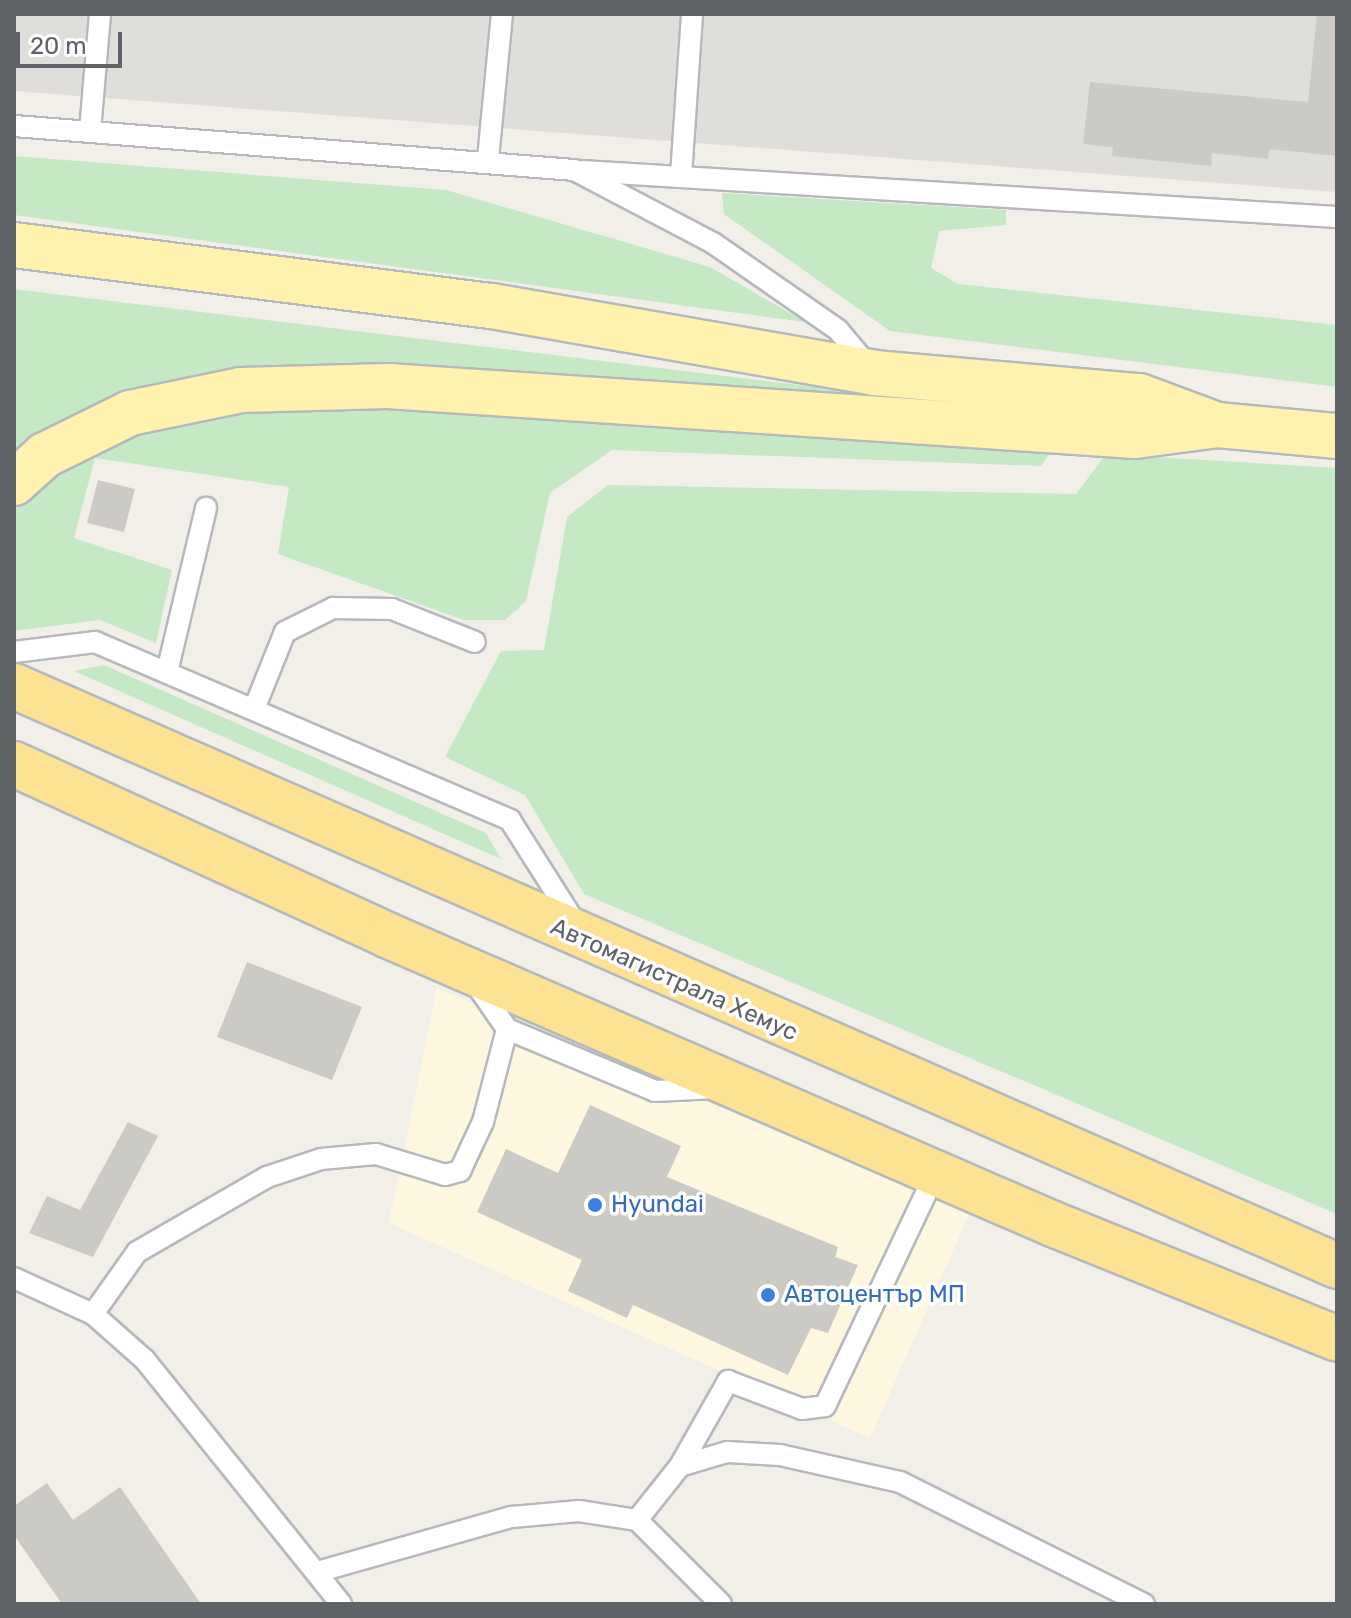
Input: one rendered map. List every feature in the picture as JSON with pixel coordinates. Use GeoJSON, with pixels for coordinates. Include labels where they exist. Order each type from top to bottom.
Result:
{"type":"FeatureCollection","features":[{"type":"Feature","properties":{"kind":"highway","name":"Автомагистрала Хемус"},"geometry":{"type":"LineString","coordinates":[[14,686],[586,941],[1337,1266]]}},
{"type":"Feature","properties":{"kind":"highway"},"geometry":{"type":"LineString","coordinates":[[14,764],[461,966],[936,1172],[1337,1339]]}},
{"type":"Feature","properties":{"kind":"main road"},"geometry":{"type":"LineString","coordinates":[[14,245],[492,306],[874,373],[1139,396],[1218,425]]}},
{"type":"Feature","properties":{"kind":"main road"},"geometry":{"type":"LineString","coordinates":[[14,483],[45,455],[130,413],[241,390],[388,386],[545,393],[1135,436],[1218,425],[1337,436]]}},
{"type":"Feature","properties":{"kind":"lane"},"geometry":{"type":"LineString","coordinates":[[90,131],[100,14]]}},
{"type":"Feature","properties":{"kind":"lane"},"geometry":{"type":"LineString","coordinates":[[488,159],[502,14]]}},
{"type":"Feature","properties":{"kind":"lane"},"geometry":{"type":"LineString","coordinates":[[681,176],[692,14]]}},
{"type":"Feature","properties":{"kind":"lane"},"geometry":{"type":"LineString","coordinates":[[14,126],[488,159],[574,170],[1337,217]]}},
{"type":"Feature","properties":{"kind":"lane"},"geometry":{"type":"LineString","coordinates":[[574,170],[713,243],[838,330],[874,373]]}},
{"type":"Feature","properties":{"kind":"lane"},"geometry":{"type":"LineString","coordinates":[[167,672],[206,508]]}},
{"type":"Feature","properties":{"kind":"lane"},"geometry":{"type":"LineString","coordinates":[[254,709],[285,632],[333,608],[392,609],[475,642]]}},
{"type":"Feature","properties":{"kind":"lane"},"geometry":{"type":"LineString","coordinates":[[14,652],[95,642],[510,820],[586,941]]}},
{"type":"Feature","properties":{"kind":"lane"},"geometry":{"type":"LineString","coordinates":[[461,966],[507,1029],[655,1091],[715,1088],[769,1098]]}},
{"type":"Feature","properties":{"kind":"lane"},"geometry":{"type":"LineString","coordinates":[[93,1314],[137,1252],[267,1177],[321,1159],[376,1154],[445,1175],[460,1171],[483,1122],[507,1029]]}},
{"type":"Feature","properties":{"kind":"lane"},"geometry":{"type":"LineString","coordinates":[[637,1520],[680,1466],[728,1381],[802,1409],[825,1406],[936,1172]]}},
{"type":"Feature","properties":{"kind":"lane"},"geometry":{"type":"LineString","coordinates":[[14,1278],[93,1314],[145,1360],[341,1604]]}},
{"type":"Feature","properties":{"kind":"lane"},"geometry":{"type":"LineString","coordinates":[[680,1466],[727,1452],[780,1455],[900,1482],[1144,1604]]}},
{"type":"Feature","properties":{"kind":"lane"},"geometry":{"type":"LineString","coordinates":[[317,1572],[512,1517],[579,1511],[637,1520],[721,1604]]}},
{"type":"Feature","properties":{"kind":"shaded area"},"geometry":{"type":"Polygon","coordinates":[[[14,14],[1337,14],[1337,192],[14,91],[14,14]]]}},
{"type":"Feature","properties":{"kind":"shaded area"},"geometry":{"type":"Polygon","coordinates":[[[437,988],[970,1212],[870,1438],[389,1223],[437,988]]]}},
{"type":"Feature","properties":{"kind":"green space"},"geometry":{"type":"Polygon","coordinates":[[[14,156],[446,190],[710,267],[805,322],[14,215],[14,156]]]}},
{"type":"Feature","properties":{"kind":"green space"},"geometry":{"type":"Polygon","coordinates":[[[722,193],[1006,210],[1006,225],[939,231],[931,268],[958,284],[1337,325],[1337,387],[890,331],[724,214],[722,193]]]}},
{"type":"Feature","properties":{"kind":"green space"},"geometry":{"type":"Polygon","coordinates":[[[14,289],[888,396],[414,371],[241,371],[14,468],[14,289]]]}},
{"type":"Feature","properties":{"kind":"green space"},"geometry":{"type":"Polygon","coordinates":[[[249,401],[394,403],[1054,447],[1041,466],[612,450],[550,493],[526,601],[505,620],[464,620],[278,554],[289,487],[95,458],[74,538],[172,570],[156,643],[100,620],[14,631],[14,505],[51,468],[129,430],[249,401]]]}},
{"type":"Feature","properties":{"kind":"green space"},"geometry":{"type":"Polygon","coordinates":[[[1106,454],[1337,468],[1337,1214],[584,894],[525,795],[445,757],[501,651],[544,650],[567,517],[608,485],[1076,494],[1106,454]]]}},
{"type":"Feature","properties":{"kind":"green space"},"geometry":{"type":"Polygon","coordinates":[[[104,665],[486,833],[501,859],[74,671],[104,665]]]}},
{"type":"Feature","properties":{"kind":"building"},"geometry":{"type":"Polygon","coordinates":[[[1317,14],[1337,14],[1337,156],[1269,149],[1268,159],[1212,153],[1211,166],[1112,156],[1113,147],[1083,144],[1090,82],[1308,102],[1317,14]]]}},
{"type":"Feature","properties":{"kind":"building"},"geometry":{"type":"Polygon","coordinates":[[[98,480],[135,489],[124,532],[87,523],[98,480]]]}},
{"type":"Feature","properties":{"kind":"building"},"geometry":{"type":"Polygon","coordinates":[[[247,962],[362,1007],[332,1080],[217,1037],[247,962]]]}},
{"type":"Feature","properties":{"kind":"building"},"geometry":{"type":"Polygon","coordinates":[[[590,1105],[681,1146],[667,1177],[838,1247],[835,1257],[858,1265],[828,1333],[811,1328],[788,1375],[633,1305],[627,1318],[568,1291],[582,1260],[477,1212],[506,1149],[558,1173],[590,1105]]]}},
{"type":"Feature","properties":{"kind":"building"},"geometry":{"type":"Polygon","coordinates":[[[128,1122],[158,1136],[93,1257],[29,1233],[47,1196],[80,1210],[128,1122]]]}},
{"type":"Feature","properties":{"kind":"building"},"geometry":{"type":"Polygon","coordinates":[[[47,1483],[73,1520],[120,1487],[201,1604],[62,1604],[14,1535],[14,1506],[47,1483]]]}},
{"type":"Feature","properties":{"kind":"place","name":"Hyundai"},"geometry":{"type":"Point","coordinates":[595,1205]}},
{"type":"Feature","properties":{"kind":"place","name":"Автоцентър МП"},"geometry":{"type":"Point","coordinates":[768,1295]}}]}
